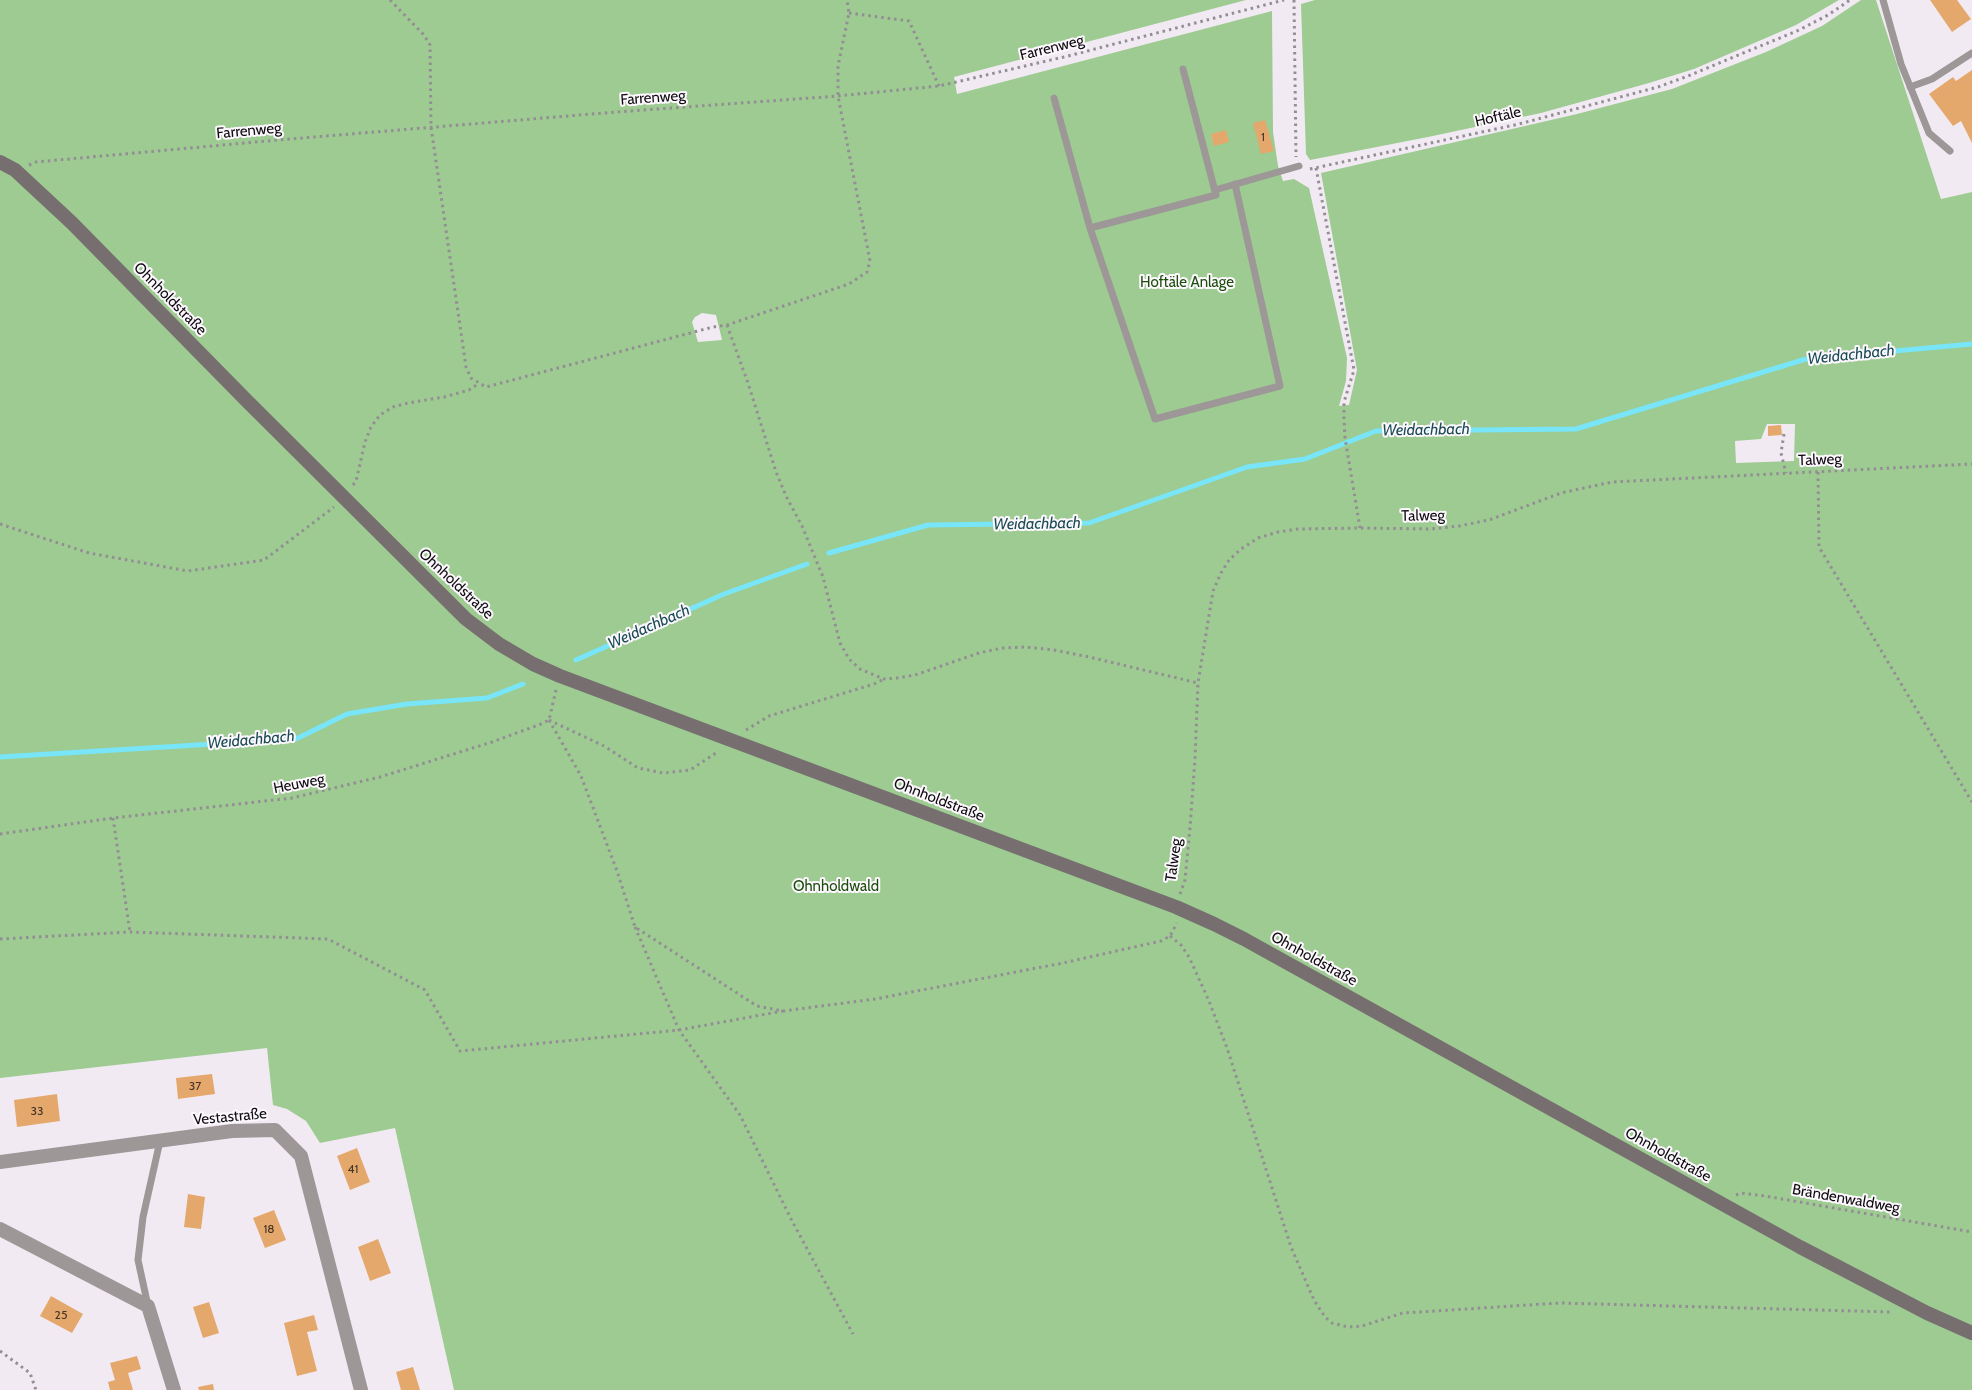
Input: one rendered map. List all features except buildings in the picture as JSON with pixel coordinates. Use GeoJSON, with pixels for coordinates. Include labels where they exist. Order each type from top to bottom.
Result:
{"type":"FeatureCollection","features":[{"type":"Feature","properties":{"kind":"main road","name":"Ohnholdstraße"},"geometry":{"type":"LineString","coordinates":[[0,162],[15,170],[72,223],[466,619],[499,644],[524,659],[560,676],[1179,908],[1244,939],[1800,1247],[1927,1313],[1972,1334]]}},
{"type":"Feature","properties":{"kind":"street","name":"Vestastraße"},"geometry":{"type":"LineString","coordinates":[[0,1162],[232,1130],[275,1130],[301,1156],[361,1390]]}},
{"type":"Feature","properties":{"kind":"street"},"geometry":{"type":"LineString","coordinates":[[0,1229],[148,1306],[174,1390]]}},
{"type":"Feature","properties":{"kind":"lane"},"geometry":{"type":"LineString","coordinates":[[1883,0],[1910,87],[1930,133],[1950,151]]}},
{"type":"Feature","properties":{"kind":"lane"},"geometry":{"type":"LineString","coordinates":[[1910,87],[1932,79],[1972,53]]}},
{"type":"Feature","properties":{"kind":"lane"},"geometry":{"type":"LineString","coordinates":[[1090,228],[1216,195],[1183,69]]}},
{"type":"Feature","properties":{"kind":"lane"},"geometry":{"type":"LineString","coordinates":[[1054,98],[1090,228],[1156,419],[1280,386],[1235,184]]}},
{"type":"Feature","properties":{"kind":"lane"},"geometry":{"type":"LineString","coordinates":[[1215,190],[1299,166]]}},
{"type":"Feature","properties":{"kind":"lane"},"geometry":{"type":"LineString","coordinates":[[148,1306],[138,1260],[143,1217],[160,1141]]}},
{"type":"Feature","properties":{"kind":"path"},"geometry":{"type":"LineString","coordinates":[[390,0],[424,35],[430,45],[431,127],[466,367],[471,378],[478,384],[486,387],[713,327],[727,326],[849,284],[867,272],[870,261],[838,96],[838,66],[849,13],[847,0]]}},
{"type":"Feature","properties":{"kind":"path","name":"Farrenweg"},"geometry":{"type":"LineString","coordinates":[[15,170],[36,162],[46,161],[431,127],[838,96],[939,86],[1068,56],[1284,0]]}},
{"type":"Feature","properties":{"kind":"path"},"geometry":{"type":"LineString","coordinates":[[1294,0],[1296,158],[1299,166]]}},
{"type":"Feature","properties":{"kind":"path","name":"Hoftäle"},"geometry":{"type":"LineString","coordinates":[[1299,166],[1306,169],[1316,168],[1519,124],[1658,87],[1799,30],[1828,15],[1850,0]]}},
{"type":"Feature","properties":{"kind":"path"},"geometry":{"type":"LineString","coordinates":[[849,13],[909,21],[939,86]]}},
{"type":"Feature","properties":{"kind":"path"},"geometry":{"type":"LineString","coordinates":[[1316,168],[1354,370],[1351,385],[1344,402],[1344,438],[1360,528]]}},
{"type":"Feature","properties":{"kind":"path"},"geometry":{"type":"LineString","coordinates":[[727,326],[748,383],[776,472],[802,526],[822,577],[840,642],[849,659],[860,669],[884,679]]}},
{"type":"Feature","properties":{"kind":"path"},"geometry":{"type":"LineString","coordinates":[[0,524],[89,553],[188,571],[264,560],[344,498],[356,481],[365,442],[371,427],[380,415],[393,407],[444,397],[468,390],[478,384]]}},
{"type":"Feature","properties":{"kind":"path"},"geometry":{"type":"LineString","coordinates":[[1784,434],[1781,452],[1786,473]]}},
{"type":"Feature","properties":{"kind":"path","name":"Talweg"},"geometry":{"type":"LineString","coordinates":[[1170,936],[1185,880],[1195,759],[1198,683],[1213,591],[1221,573],[1230,560],[1241,549],[1258,538],[1298,529],[1431,529],[1459,526],[1489,520],[1562,493],[1612,482],[1972,464]]}},
{"type":"Feature","properties":{"kind":"path"},"geometry":{"type":"LineString","coordinates":[[1818,472],[1819,547],[1972,802]]}},
{"type":"Feature","properties":{"kind":"path"},"geometry":{"type":"LineString","coordinates":[[549,720],[604,746],[638,768],[663,773],[690,770],[733,741],[751,725],[769,716],[874,684],[884,679],[915,675],[978,653],[1002,648],[1026,647],[1054,650],[1198,683]]}},
{"type":"Feature","properties":{"kind":"path"},"geometry":{"type":"LineString","coordinates":[[560,676],[549,720],[581,776],[635,927],[679,1030],[740,1115],[791,1219],[853,1334]]}},
{"type":"Feature","properties":{"kind":"path","name":"Heuweg"},"geometry":{"type":"LineString","coordinates":[[0,834],[112,818],[292,798],[407,769],[492,742],[549,720]]}},
{"type":"Feature","properties":{"kind":"path"},"geometry":{"type":"LineString","coordinates":[[112,818],[130,932]]}},
{"type":"Feature","properties":{"kind":"path"},"geometry":{"type":"LineString","coordinates":[[635,927],[757,1006],[783,1011]]}},
{"type":"Feature","properties":{"kind":"path"},"geometry":{"type":"LineString","coordinates":[[0,939],[130,932],[328,939],[425,990],[460,1051],[679,1030],[783,1011],[875,999],[1063,963],[1160,942],[1170,936],[1181,945],[1190,957],[1209,1001],[1227,1048],[1291,1247],[1314,1300],[1325,1318],[1332,1323],[1348,1327],[1362,1326],[1403,1312],[1560,1303],[1899,1312]]}},
{"type":"Feature","properties":{"kind":"path","name":"Brändenwaldweg"},"geometry":{"type":"LineString","coordinates":[[1717,1201],[1741,1193],[1766,1196],[1972,1232]]}},
{"type":"Feature","properties":{"kind":"path"},"geometry":{"type":"LineString","coordinates":[[0,1351],[30,1374],[36,1390]]}},
{"type":"Feature","properties":{"kind":"green space","name":"Ohnholdwald"},"geometry":{"type":"Polygon","coordinates":[[[0,0],[1246,0],[954,77],[957,94],[1272,11],[1273,132],[1278,166],[1283,181],[1294,179],[1309,188],[1347,358],[1346,381],[1339,406],[1349,405],[1357,370],[1321,173],[1577,114],[1672,89],[1766,52],[1822,26],[1861,0],[1876,0],[1941,199],[1972,192],[1972,1390],[454,1390],[395,1128],[320,1143],[306,1121],[287,1109],[273,1105],[267,1048],[0,1078],[0,0]],[[702,313],[695,317],[692,322],[698,342],[722,340],[716,315],[702,313]],[[1767,424],[1761,439],[1735,441],[1736,463],[1794,461],[1795,424],[1767,424]]]}},
{"type":"Feature","properties":{"kind":"green space"},"geometry":{"type":"Polygon","coordinates":[[[1315,0],[1839,0],[1796,25],[1694,69],[1649,83],[1541,113],[1310,160],[1306,154],[1301,4],[1315,0]]]}},
{"type":"Feature","properties":{"kind":"waterway","name":"Weidachbach"},"geometry":{"type":"LineString","coordinates":[[829,553],[928,525],[1089,523],[1247,467],[1305,459],[1376,431],[1576,429],[1806,359],[1972,344]]}},
{"type":"Feature","properties":{"kind":"waterway","name":"Weidachbach"},"geometry":{"type":"LineString","coordinates":[[576,660],[724,594],[807,564]]}},
{"type":"Feature","properties":{"kind":"waterway","name":"Weidachbach"},"geometry":{"type":"LineString","coordinates":[[0,757],[296,739],[347,714],[407,704],[487,698],[523,684]]}},
{"type":"Feature","properties":{"kind":"park label","name":"Hoftäle Anlage"},"geometry":{"type":"Point","coordinates":[1187,283]}}]}
